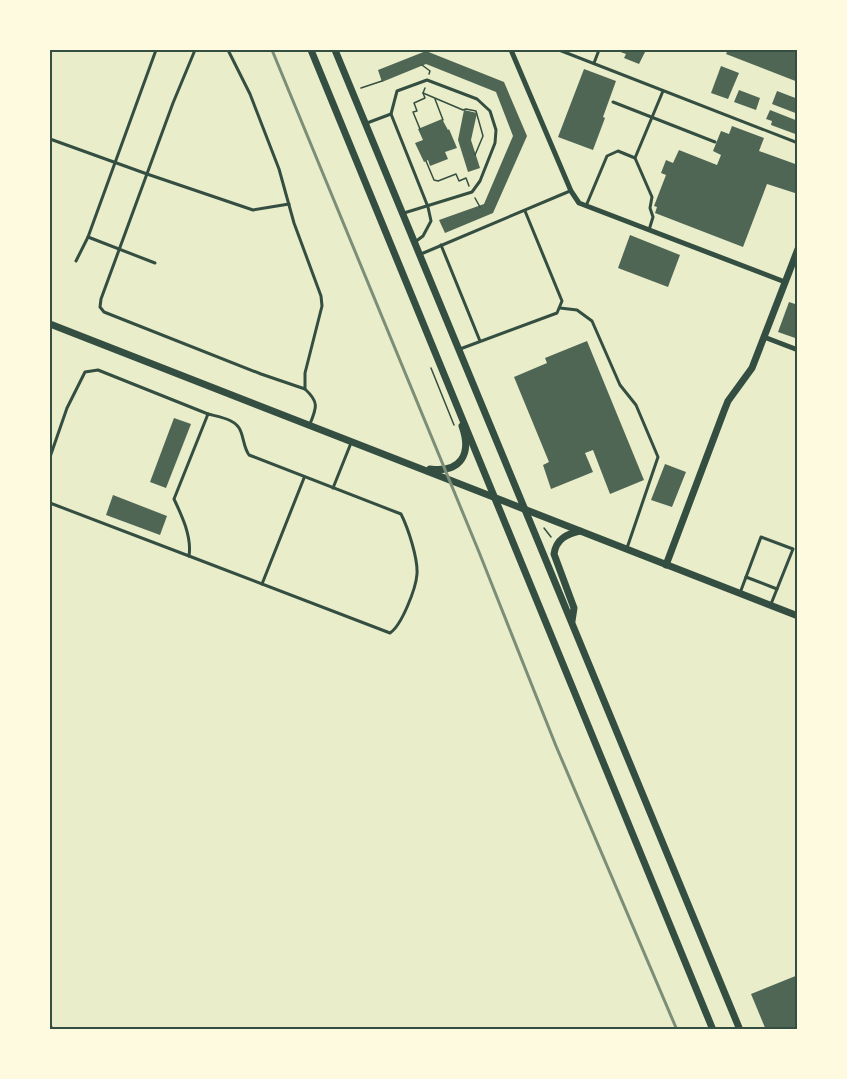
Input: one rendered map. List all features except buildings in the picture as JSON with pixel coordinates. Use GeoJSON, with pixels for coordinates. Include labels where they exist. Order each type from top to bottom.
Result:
{"type":"FeatureCollection","features":[{"type":"Feature","properties":{"kind":"street"},"geometry":{"type":"LineString","coordinates":[[311,50],[715,1029]]}},
{"type":"Feature","properties":{"kind":"street"},"geometry":{"type":"LineString","coordinates":[[335,50],[740,1029]]}},
{"type":"Feature","properties":{"kind":"street"},"geometry":{"type":"LineString","coordinates":[[511,50],[571,191],[579,203],[784,282]]}},
{"type":"Feature","properties":{"kind":"street"},"geometry":{"type":"LineString","coordinates":[[666,565],[723,411],[748,375],[798,249]]}},
{"type":"Feature","properties":{"kind":"street"},"geometry":{"type":"LineString","coordinates":[[50,326],[798,615]]}},
{"type":"Feature","properties":{"kind":"street"},"geometry":{"type":"LineString","coordinates":[[764,337],[798,350]]}},
{"type":"Feature","properties":{"kind":"street"},"geometry":{"type":"LineString","coordinates":[[418,467],[445,469],[459,463],[465,455],[465,433],[448,389],[449,384]]}},
{"type":"Feature","properties":{"kind":"street"},"geometry":{"type":"LineString","coordinates":[[572,623],[574,608],[555,562],[554,549],[562,538],[580,531]]}},
{"type":"Feature","properties":{"kind":"lane"},"geometry":{"type":"LineString","coordinates":[[76,261],[88,237],[156,50]]}},
{"type":"Feature","properties":{"kind":"lane"},"geometry":{"type":"LineString","coordinates":[[195,50],[119,249],[100,306],[105,312],[261,374],[305,389],[315,398],[316,409],[310,425]]}},
{"type":"Feature","properties":{"kind":"lane"},"geometry":{"type":"LineString","coordinates":[[228,50],[250,94],[279,169],[321,296],[322,306],[305,373],[305,389]]}},
{"type":"Feature","properties":{"kind":"lane"},"geometry":{"type":"LineString","coordinates":[[559,50],[798,143]]}},
{"type":"Feature","properties":{"kind":"lane"},"geometry":{"type":"LineString","coordinates":[[594,63],[599,50]]}},
{"type":"Feature","properties":{"kind":"lane"},"geometry":{"type":"LineString","coordinates":[[403,214],[428,207],[472,192],[480,181],[495,142],[496,130],[490,111],[477,99],[427,80],[397,91],[391,114],[428,207],[431,221],[423,236],[414,243]]}},
{"type":"Feature","properties":{"kind":"lane"},"geometry":{"type":"LineString","coordinates":[[635,158],[663,90]]}},
{"type":"Feature","properties":{"kind":"lane"},"geometry":{"type":"LineString","coordinates":[[613,102],[715,142]]}},
{"type":"Feature","properties":{"kind":"lane"},"geometry":{"type":"LineString","coordinates":[[366,124],[391,114]]}},
{"type":"Feature","properties":{"kind":"lane"},"geometry":{"type":"LineString","coordinates":[[50,139],[253,210],[289,204]]}},
{"type":"Feature","properties":{"kind":"lane"},"geometry":{"type":"LineString","coordinates":[[586,207],[607,156],[618,151],[635,158],[652,196],[650,208],[653,218],[649,231]]}},
{"type":"Feature","properties":{"kind":"lane"},"geometry":{"type":"LineString","coordinates":[[419,254],[571,191]]}},
{"type":"Feature","properties":{"kind":"lane"},"geometry":{"type":"LineString","coordinates":[[458,350],[557,313],[560,308],[562,301],[525,211]]}},
{"type":"Feature","properties":{"kind":"lane"},"geometry":{"type":"LineString","coordinates":[[88,237],[155,263]]}},
{"type":"Feature","properties":{"kind":"lane"},"geometry":{"type":"LineString","coordinates":[[441,245],[480,341]]}},
{"type":"Feature","properties":{"kind":"lane"},"geometry":{"type":"LineString","coordinates":[[560,308],[577,310],[592,321],[621,385],[636,405],[658,457],[627,549]]}},
{"type":"Feature","properties":{"kind":"lane"},"geometry":{"type":"LineString","coordinates":[[50,457],[67,408],[85,372],[98,370],[235,424],[240,429],[249,455],[401,514],[405,522],[417,574],[407,609],[395,630],[390,633],[50,503]]}},
{"type":"Feature","properties":{"kind":"lane"},"geometry":{"type":"LineString","coordinates":[[189,556],[188,535],[174,499],[208,414]]}},
{"type":"Feature","properties":{"kind":"lane"},"geometry":{"type":"LineString","coordinates":[[333,488],[352,441]]}},
{"type":"Feature","properties":{"kind":"lane"},"geometry":{"type":"LineString","coordinates":[[262,584],[304,478]]}},
{"type":"Feature","properties":{"kind":"lane"},"geometry":{"type":"LineString","coordinates":[[740,593],[761,537],[793,549],[770,605]]}},
{"type":"Feature","properties":{"kind":"lane"},"geometry":{"type":"LineString","coordinates":[[746,577],[777,589]]}},
{"type":"Feature","properties":{"kind":"path"},"geometry":{"type":"LineString","coordinates":[[420,129],[413,112],[417,111],[414,103],[425,98],[423,93],[430,71],[422,65]]}},
{"type":"Feature","properties":{"kind":"path"},"geometry":{"type":"LineString","coordinates":[[361,88],[382,81]]}},
{"type":"Feature","properties":{"kind":"path"},"geometry":{"type":"LineString","coordinates":[[423,93],[463,110],[476,111],[483,136],[475,155]]}},
{"type":"Feature","properties":{"kind":"path"},"geometry":{"type":"LineString","coordinates":[[435,98],[443,120]]}},
{"type":"Feature","properties":{"kind":"path"},"geometry":{"type":"LineString","coordinates":[[426,161],[434,180],[438,182],[456,174],[459,181],[466,178],[470,186]]}},
{"type":"Feature","properties":{"kind":"path"},"geometry":{"type":"LineString","coordinates":[[474,197],[480,207]]}},
{"type":"Feature","properties":{"kind":"path"},"geometry":{"type":"LineString","coordinates":[[544,528],[551,537]]}},
{"type":"Feature","properties":{"kind":"railway"},"geometry":{"type":"LineString","coordinates":[[272,50],[479,552],[556,746],[677,1030]]}}]}
